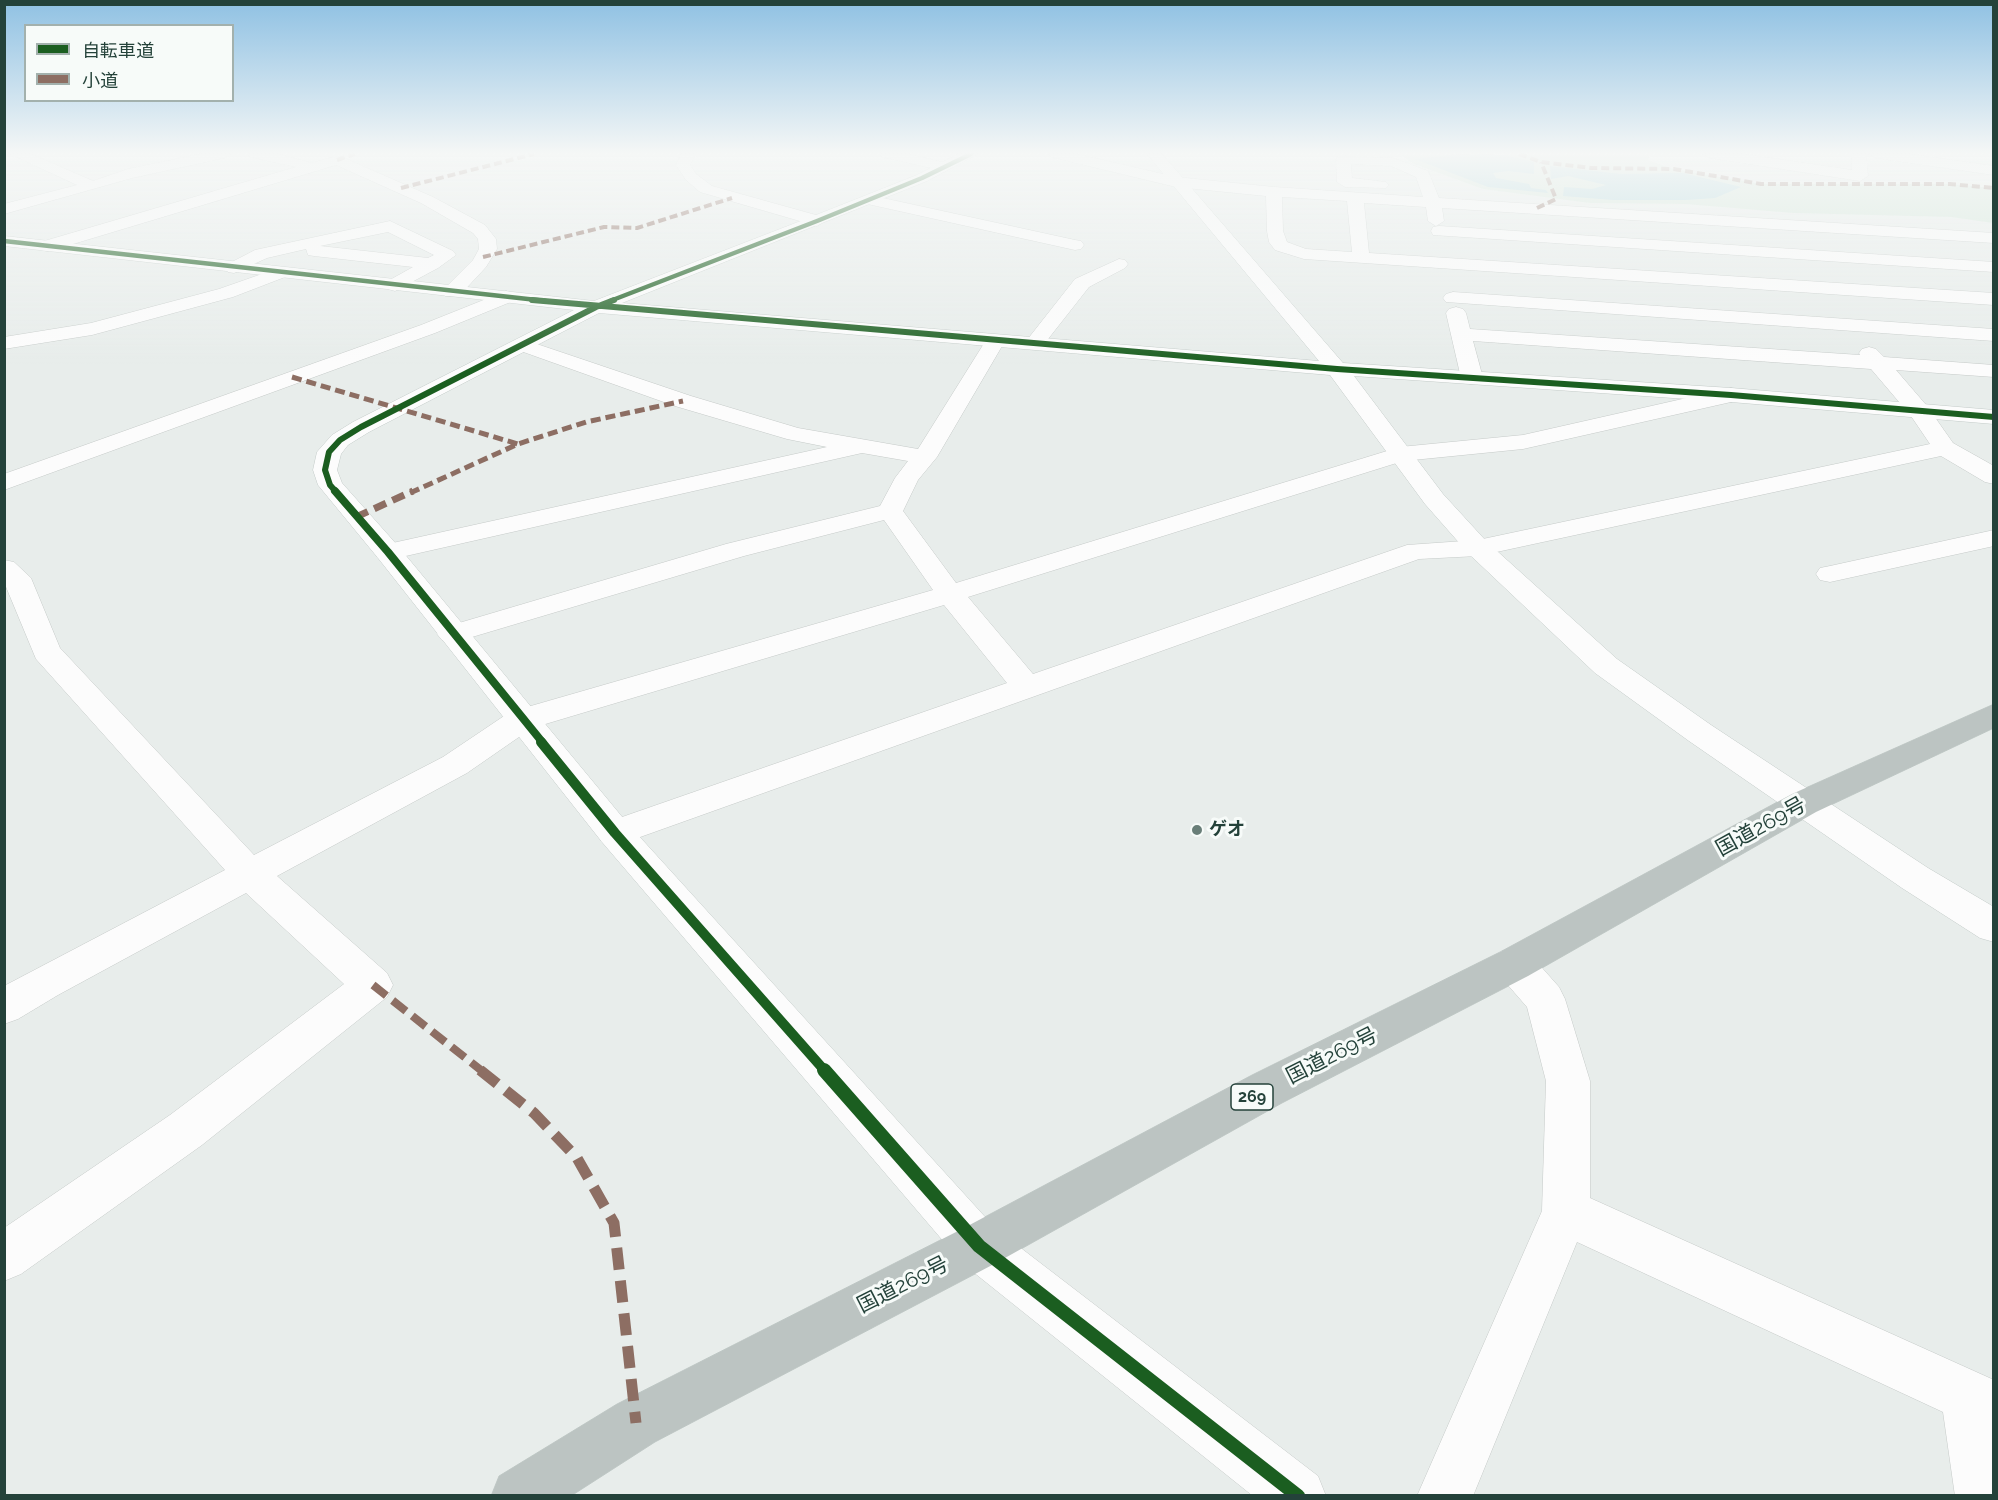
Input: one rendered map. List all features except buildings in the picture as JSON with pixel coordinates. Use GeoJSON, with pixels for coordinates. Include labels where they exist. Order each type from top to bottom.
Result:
{"type":"FeatureCollection","features":[{"type":"Feature","properties":{"kind":"highway","name":"国道269号"},"geometry":{"type":"LineString","coordinates":[[519,1496],[636,1424],[980,1245],[1267,1089],[1514,964],[1804,803],[1994,715]]}},
{"type":"Feature","properties":{"kind":"street"},"geometry":{"type":"LineString","coordinates":[[47,246],[120,224]]}},
{"type":"Feature","properties":{"kind":"street"},"geometry":{"type":"LineString","coordinates":[[452,292],[480,263],[488,249],[487,239],[478,229],[469,224]]}},
{"type":"Feature","properties":{"kind":"street"},"geometry":{"type":"LineString","coordinates":[[808,224],[596,307],[370,422],[340,440],[329,452],[326,470],[330,485],[388,552],[521,720],[615,833],[980,1245],[1298,1496]]}},
{"type":"Feature","properties":{"kind":"street"},"geometry":{"type":"LineString","coordinates":[[979,224],[1075,245]]}},
{"type":"Feature","properties":{"kind":"street"},"geometry":{"type":"LineString","coordinates":[[1215,224],[1337,369],[1434,499],[1478,548],[1606,666],[1804,803],[1994,927]]}},
{"type":"Feature","properties":{"kind":"street"},"geometry":{"type":"LineString","coordinates":[[1275,224],[1281,246],[1304,254],[1994,299]]}},
{"type":"Feature","properties":{"kind":"street"},"geometry":{"type":"LineString","coordinates":[[1358,224],[1361,258]]}},
{"type":"Feature","properties":{"kind":"street"},"geometry":{"type":"LineString","coordinates":[[1437,224],[1472,378]]}},
{"type":"Feature","properties":{"kind":"street"},"geometry":{"type":"LineString","coordinates":[[1758,224],[1919,411],[1945,448],[1994,477]]}},
{"type":"Feature","properties":{"kind":"street"},"geometry":{"type":"LineString","coordinates":[[1797,224],[1994,238]]}},
{"type":"Feature","properties":{"kind":"street"},"geometry":{"type":"LineString","coordinates":[[234,268],[261,254],[390,226],[447,255],[395,285]]}},
{"type":"Feature","properties":{"kind":"street"},"geometry":{"type":"LineString","coordinates":[[1438,231],[1994,267]]}},
{"type":"Feature","properties":{"kind":"street"},"geometry":{"type":"LineString","coordinates":[[4,241],[596,307],[1337,369],[1731,395],[1994,417]]}},
{"type":"Feature","properties":{"kind":"street"},"geometry":{"type":"LineString","coordinates":[[286,248],[432,264]]}},
{"type":"Feature","properties":{"kind":"street"},"geometry":{"type":"LineString","coordinates":[[1034,344],[1082,283],[1119,264]]}},
{"type":"Feature","properties":{"kind":"street"},"geometry":{"type":"LineString","coordinates":[[4,343],[92,329],[225,293],[279,273]]}},
{"type":"Feature","properties":{"kind":"street"},"geometry":{"type":"LineString","coordinates":[[4,483],[428,329],[506,297]]}},
{"type":"Feature","properties":{"kind":"street"},"geometry":{"type":"LineString","coordinates":[[1453,298],[1994,335]]}},
{"type":"Feature","properties":{"kind":"street"},"geometry":{"type":"LineString","coordinates":[[1461,333],[1994,371]]}},
{"type":"Feature","properties":{"kind":"street"},"geometry":{"type":"LineString","coordinates":[[452,634],[735,550],[890,511],[908,478],[925,457],[995,341]]}},
{"type":"Feature","properties":{"kind":"street"},"geometry":{"type":"LineString","coordinates":[[522,345],[683,401],[795,434],[925,457]]}},
{"type":"Feature","properties":{"kind":"street"},"geometry":{"type":"LineString","coordinates":[[4,1007],[44,983],[455,765],[521,720],[950,594],[1400,454],[1523,442],[1731,395]]}},
{"type":"Feature","properties":{"kind":"street"},"geometry":{"type":"LineString","coordinates":[[388,552],[862,446]]}},
{"type":"Feature","properties":{"kind":"street"},"geometry":{"type":"LineString","coordinates":[[615,833],[1416,551],[1478,548],[1945,448]]}},
{"type":"Feature","properties":{"kind":"street"},"geometry":{"type":"LineString","coordinates":[[890,511],[950,594],[1027,687]]}},
{"type":"Feature","properties":{"kind":"street"},"geometry":{"type":"LineString","coordinates":[[1830,574],[1994,538]]}},
{"type":"Feature","properties":{"kind":"street"},"geometry":{"type":"LineString","coordinates":[[4,568],[17,578],[47,652],[251,875],[373,985],[186,1130],[4,1257]]}},
{"type":"Feature","properties":{"kind":"street"},"geometry":{"type":"LineString","coordinates":[[1445,1496],[1566,1212],[1568,1081],[1545,999],[1514,964]]}},
{"type":"Feature","properties":{"kind":"street"},"geometry":{"type":"LineString","coordinates":[[1566,1212],[1980,1402],[1983,1496]]}},
{"type":"Feature","properties":{"kind":"marked path"},"geometry":{"type":"LineString","coordinates":[[483,257],[604,227],[637,228],[650,224]]}},
{"type":"Feature","properties":{"kind":"marked path"},"geometry":{"type":"LineString","coordinates":[[292,377],[518,444]]}},
{"type":"Feature","properties":{"kind":"marked path"},"geometry":{"type":"LineString","coordinates":[[356,517],[518,444],[586,422],[683,401]]}},
{"type":"Feature","properties":{"kind":"marked path"},"geometry":{"type":"LineString","coordinates":[[373,985],[534,1113],[577,1158],[614,1223],[636,1423]]}},
{"type":"Feature","properties":{"kind":"cycle path"},"geometry":{"type":"LineString","coordinates":[[809,224],[596,307],[361,427],[340,440],[329,452],[325,470],[330,485],[388,552],[615,833],[979,1246],[1298,1496]]}},
{"type":"Feature","properties":{"kind":"cycle path"},"geometry":{"type":"LineString","coordinates":[[4,241],[596,307],[1337,369],[1731,395],[1994,417]]}},
{"type":"Feature","properties":{"kind":"place","name":"ゲオ"},"geometry":{"type":"Point","coordinates":[1197,830]}}]}
